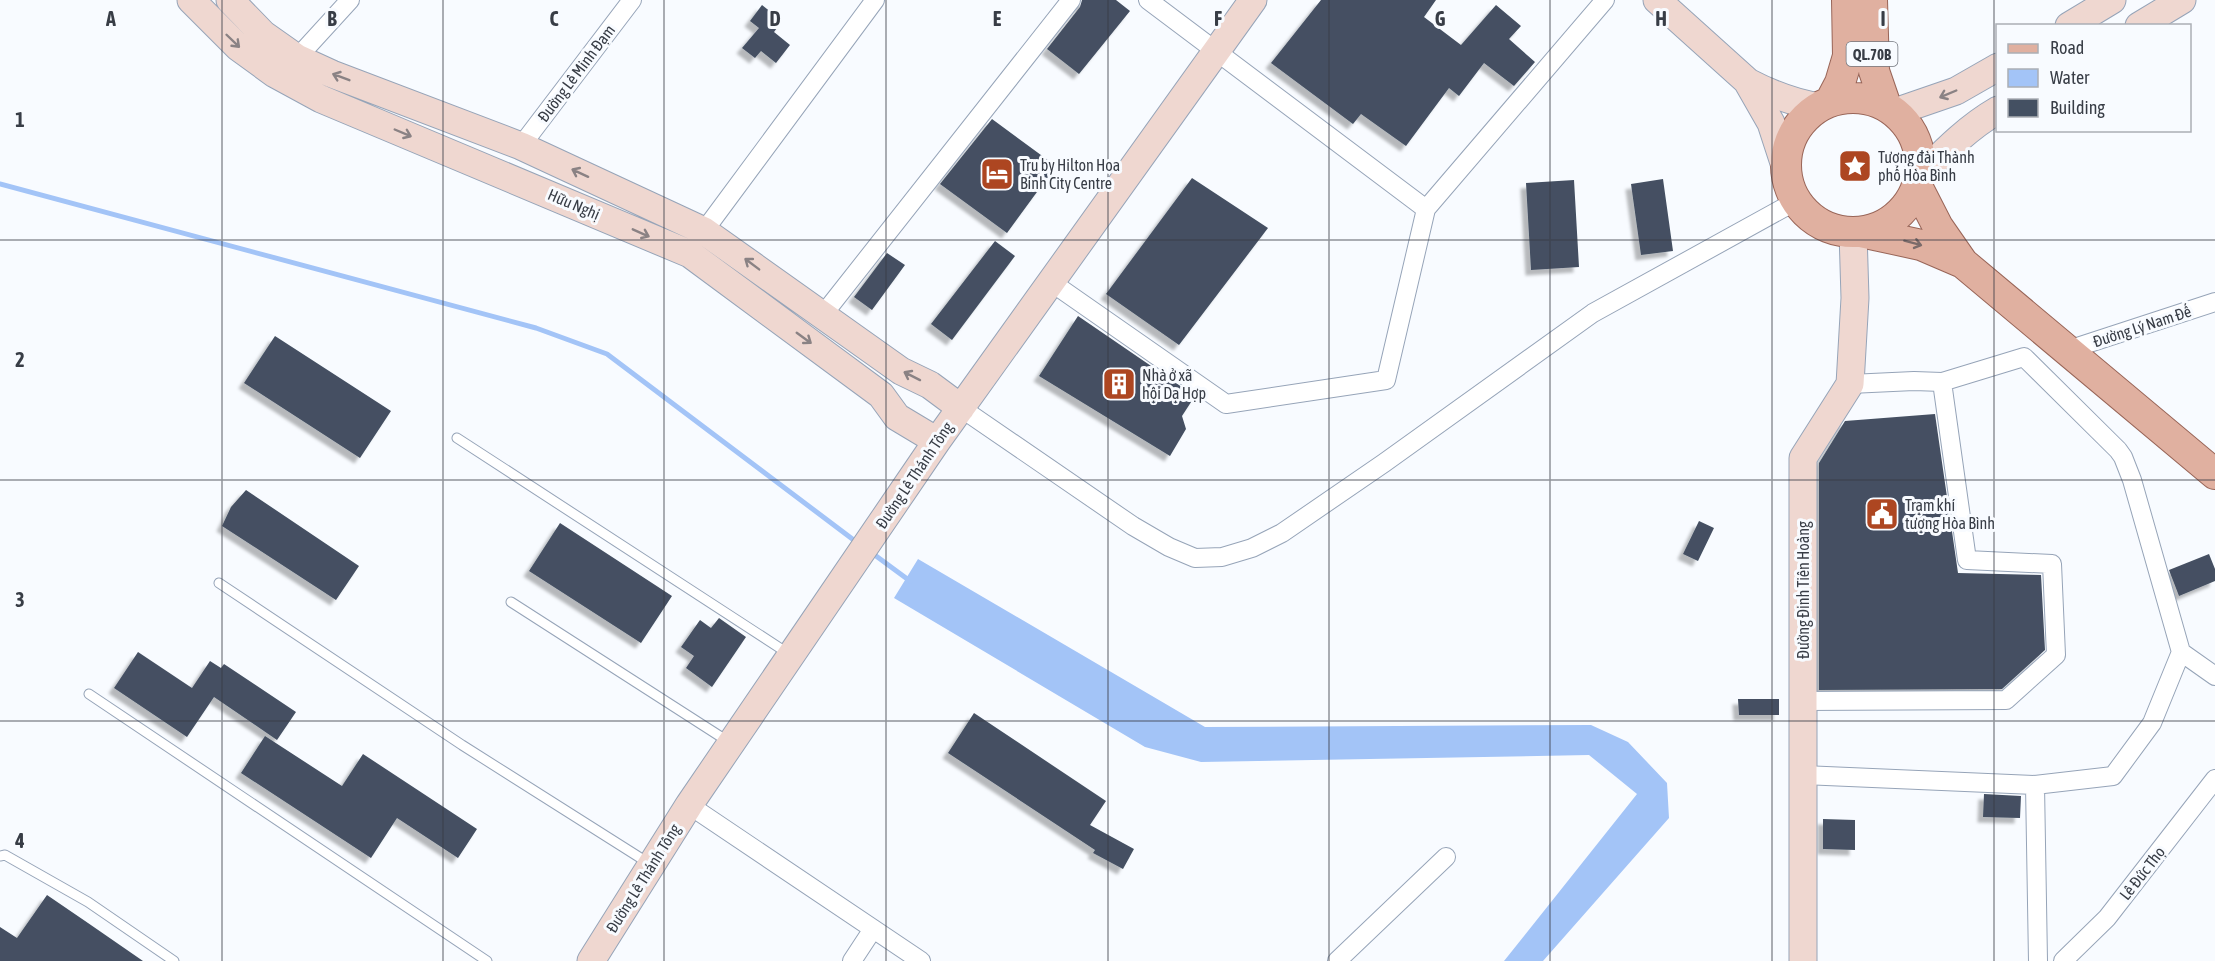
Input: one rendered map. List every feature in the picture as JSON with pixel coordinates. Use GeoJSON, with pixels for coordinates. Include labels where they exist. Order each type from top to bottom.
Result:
{"type":"FeatureCollection","features":[{"type":"Feature","properties":{"kind":"main road","name":"Hữu Nghị"},"geometry":{"type":"LineString","coordinates":[[191,0],[238,47],[275,74],[321,99],[690,254],[881,395],[897,417],[937,441]]}},
{"type":"Feature","properties":{"kind":"main road","name":"Hữu Nghị"},"geometry":{"type":"LineString","coordinates":[[230,0],[263,34],[297,58],[332,74],[521,146],[704,231],[822,316],[901,370],[930,385],[961,408]]}},
{"type":"Feature","properties":{"kind":"main road","name":"Đường Lê Thánh Tông"},"geometry":{"type":"LineString","coordinates":[[591,961],[689,806],[920,465],[1253,0]]}},
{"type":"Feature","properties":{"kind":"main road"},"geometry":{"type":"LineString","coordinates":[[1657,0],[1746,81],[1762,104],[1771,123],[1796,201],[1811,217],[1821,224],[1842,231],[1921,245],[1963,262]]}},
{"type":"Feature","properties":{"kind":"main road","name":"QL.70B"},"geometry":{"type":"LineString","coordinates":[[1825,104],[1845,69],[1848,56],[1847,0]]}},
{"type":"Feature","properties":{"kind":"main road","name":"QL.70B"},"geometry":{"type":"LineString","coordinates":[[1872,0],[1874,71],[1890,109]]}},
{"type":"Feature","properties":{"kind":"main road"},"geometry":{"type":"LineString","coordinates":[[2072,24],[2112,0]]}},
{"type":"Feature","properties":{"kind":"main road"},"geometry":{"type":"LineString","coordinates":[[2142,24],[2182,0]]}},
{"type":"Feature","properties":{"kind":"main road"},"geometry":{"type":"LineString","coordinates":[[1890,109],[1956,91],[1996,68]]}},
{"type":"Feature","properties":{"kind":"main road"},"geometry":{"type":"LineString","coordinates":[[1746,81],[1771,94],[1792,101],[1825,104],[1859,98],[1890,109],[1907,125],[1917,141],[1920,159],[1918,182],[1909,203],[1896,217],[1880,227],[1857,232]]}},
{"type":"Feature","properties":{"kind":"main road"},"geometry":{"type":"LineString","coordinates":[[1786,169],[1788,150],[1794,133],[1806,118],[1825,104]]}},
{"type":"Feature","properties":{"kind":"main road"},"geometry":{"type":"LineString","coordinates":[[1918,182],[1961,135],[1975,123],[1996,111]]}},
{"type":"Feature","properties":{"kind":"main road"},"geometry":{"type":"LineString","coordinates":[[1918,182],[1938,227],[1963,262],[2215,474]]}},
{"type":"Feature","properties":{"kind":"main road"},"geometry":{"type":"LineString","coordinates":[[597,214],[609,187]]}},
{"type":"Feature","properties":{"kind":"main road","name":"Đường Đinh Tiên Hoàng"},"geometry":{"type":"LineString","coordinates":[[1803,961],[1803,458],[1850,384],[1857,232]]}},
{"type":"Feature","properties":{"kind":"street"},"geometry":{"type":"LineString","coordinates":[[297,58],[350,0]]}},
{"type":"Feature","properties":{"kind":"street","name":"Đường Lê Minh Đạm"},"geometry":{"type":"LineString","coordinates":[[521,146],[632,0]]}},
{"type":"Feature","properties":{"kind":"street"},"geometry":{"type":"LineString","coordinates":[[704,231],[875,0]]}},
{"type":"Feature","properties":{"kind":"street"},"geometry":{"type":"LineString","coordinates":[[822,316],[1071,0]]}},
{"type":"Feature","properties":{"kind":"street"},"geometry":{"type":"LineString","coordinates":[[1148,0],[1426,209]]}},
{"type":"Feature","properties":{"kind":"street"},"geometry":{"type":"LineString","coordinates":[[1051,282],[1226,404],[1386,380],[1426,209],[1605,0]]}},
{"type":"Feature","properties":{"kind":"street"},"geometry":{"type":"LineString","coordinates":[[961,408],[1133,526],[1169,547],[1195,558],[1222,557],[1252,548],[1282,533],[1593,313],[1796,201]]}},
{"type":"Feature","properties":{"kind":"street","name":"Đường Lý Nam Đế"},"geometry":{"type":"LineString","coordinates":[[2068,350],[2215,302]]}},
{"type":"Feature","properties":{"kind":"street"},"geometry":{"type":"LineString","coordinates":[[1803,775],[2035,785],[2113,776],[2152,723],[2181,652],[2126,464],[2118,450],[2024,357],[1942,382],[1850,384]]}},
{"type":"Feature","properties":{"kind":"street"},"geometry":{"type":"LineString","coordinates":[[1803,701],[2006,700],[2056,655],[2052,564],[1967,560],[1942,382]]}},
{"type":"Feature","properties":{"kind":"street"},"geometry":{"type":"LineString","coordinates":[[2181,652],[2215,676]]}},
{"type":"Feature","properties":{"kind":"street","name":"Lê Đức Thọ"},"geometry":{"type":"LineString","coordinates":[[2063,961],[2107,918],[2215,779]]}},
{"type":"Feature","properties":{"kind":"street"},"geometry":{"type":"LineString","coordinates":[[2035,785],[2038,961]]}},
{"type":"Feature","properties":{"kind":"street"},"geometry":{"type":"LineString","coordinates":[[689,806],[921,961]]}},
{"type":"Feature","properties":{"kind":"street"},"geometry":{"type":"LineString","coordinates":[[1337,961],[1446,857]]}},
{"type":"Feature","properties":{"kind":"street"},"geometry":{"type":"LineString","coordinates":[[852,961],[873,929]]}},
{"type":"Feature","properties":{"kind":"lane"},"geometry":{"type":"LineString","coordinates":[[457,438],[791,655]]}},
{"type":"Feature","properties":{"kind":"lane"},"geometry":{"type":"LineString","coordinates":[[219,584],[462,745],[652,865]]}},
{"type":"Feature","properties":{"kind":"lane"},"geometry":{"type":"LineString","coordinates":[[511,602],[731,743]]}},
{"type":"Feature","properties":{"kind":"lane"},"geometry":{"type":"LineString","coordinates":[[89,694],[487,961]]}},
{"type":"Feature","properties":{"kind":"lane"},"geometry":{"type":"LineString","coordinates":[[0,856],[5,855],[88,902],[174,961]]}},
{"type":"Feature","properties":{"kind":"water"},"geometry":{"type":"Polygon","coordinates":[[[918,559],[1205,727],[1591,725],[1628,742],[1667,783],[1669,818],[1543,961],[1504,961],[1637,794],[1589,755],[1201,762],[1145,747],[894,598],[918,559]]]}},
{"type":"Feature","properties":{"kind":"building"},"geometry":{"type":"Polygon","coordinates":[[[1082,0],[1116,0],[1130,11],[1079,74],[1047,49],[1080,7],[1082,0]]]}},
{"type":"Feature","properties":{"kind":"building"},"geometry":{"type":"Polygon","coordinates":[[[1321,0],[1436,0],[1424,17],[1461,45],[1496,5],[1521,26],[1509,39],[1535,62],[1514,86],[1484,63],[1459,96],[1449,88],[1406,146],[1361,114],[1353,124],[1271,63],[1321,0]]]}},
{"type":"Feature","properties":{"kind":"building"},"geometry":{"type":"Polygon","coordinates":[[[762,5],[782,21],[774,32],[790,45],[776,63],[761,51],[755,58],[742,48],[759,28],[750,21],[762,5]]]}},
{"type":"Feature","properties":{"kind":"building","name":"Tru by Hilton Hoa Binh City Centre"},"geometry":{"type":"Polygon","coordinates":[[[992,119],[1056,166],[1007,233],[940,184],[992,119]]]}},
{"type":"Feature","properties":{"kind":"building"},"geometry":{"type":"Polygon","coordinates":[[[1192,178],[1268,228],[1179,345],[1106,294],[1192,178]]]}},
{"type":"Feature","properties":{"kind":"building"},"geometry":{"type":"Polygon","coordinates":[[[1663,179],[1673,251],[1641,255],[1631,184],[1663,179]]]}},
{"type":"Feature","properties":{"kind":"building"},"geometry":{"type":"Polygon","coordinates":[[[1574,180],[1579,267],[1531,270],[1526,183],[1574,180]]]}},
{"type":"Feature","properties":{"kind":"building"},"geometry":{"type":"Polygon","coordinates":[[[995,241],[1015,256],[952,340],[931,324],[995,241]]]}},
{"type":"Feature","properties":{"kind":"building"},"geometry":{"type":"Polygon","coordinates":[[[887,253],[905,265],[872,310],[854,297],[887,253]]]}},
{"type":"Feature","properties":{"kind":"building","name":"Nhà ở xã hội Dạ Hợp"},"geometry":{"type":"Polygon","coordinates":[[[1078,316],[1195,396],[1182,416],[1186,429],[1170,456],[1039,376],[1078,316]]]}},
{"type":"Feature","properties":{"kind":"building"},"geometry":{"type":"Polygon","coordinates":[[[275,336],[391,411],[360,458],[244,383],[275,336]]]}},
{"type":"Feature","properties":{"kind":"building","name":"Trạm khí tượng Hòa Bình"},"geometry":{"type":"Polygon","coordinates":[[[1935,414],[1958,573],[2041,575],[2045,650],[2002,689],[1819,690],[1819,463],[1845,421],[1935,414]]]}},
{"type":"Feature","properties":{"kind":"building"},"geometry":{"type":"Polygon","coordinates":[[[246,490],[359,566],[336,600],[222,526],[231,507],[246,490]]]}},
{"type":"Feature","properties":{"kind":"building"},"geometry":{"type":"Polygon","coordinates":[[[1699,521],[1714,528],[1698,561],[1683,554],[1699,521]]]}},
{"type":"Feature","properties":{"kind":"building"},"geometry":{"type":"Polygon","coordinates":[[[560,523],[672,596],[641,643],[529,571],[560,523]]]}},
{"type":"Feature","properties":{"kind":"building"},"geometry":{"type":"Polygon","coordinates":[[[2209,554],[2215,569],[2215,581],[2179,596],[2169,570],[2209,554]]]}},
{"type":"Feature","properties":{"kind":"building"},"geometry":{"type":"Polygon","coordinates":[[[719,618],[746,637],[712,687],[686,668],[694,656],[681,647],[700,620],[711,628],[719,618]]]}},
{"type":"Feature","properties":{"kind":"building"},"geometry":{"type":"Polygon","coordinates":[[[138,652],[192,688],[210,661],[221,668],[224,664],[296,712],[277,740],[214,697],[187,737],[114,688],[138,652]]]}},
{"type":"Feature","properties":{"kind":"building"},"geometry":{"type":"Polygon","coordinates":[[[1738,699],[1779,699],[1779,715],[1739,715],[1738,699]]]}},
{"type":"Feature","properties":{"kind":"building"},"geometry":{"type":"Polygon","coordinates":[[[974,713],[1106,801],[1090,825],[1134,849],[1123,869],[1093,853],[1095,850],[948,753],[974,713]]]}},
{"type":"Feature","properties":{"kind":"building"},"geometry":{"type":"Polygon","coordinates":[[[265,736],[342,786],[363,754],[477,829],[458,858],[397,818],[371,858],[241,773],[265,736]]]}},
{"type":"Feature","properties":{"kind":"building"},"geometry":{"type":"Polygon","coordinates":[[[1984,794],[2021,796],[2020,818],[1983,817],[1984,794]]]}},
{"type":"Feature","properties":{"kind":"building"},"geometry":{"type":"Polygon","coordinates":[[[1823,819],[1855,820],[1855,850],[1823,849],[1823,819]]]}},
{"type":"Feature","properties":{"kind":"building"},"geometry":{"type":"Polygon","coordinates":[[[47,895],[143,961],[0,961],[0,927],[17,938],[47,895]]]}},
{"type":"Feature","properties":{"kind":"waterway"},"geometry":{"type":"LineString","coordinates":[[0,184],[536,328],[607,354],[859,544]]}},
{"type":"Feature","properties":{"kind":"waterway"},"geometry":{"type":"LineString","coordinates":[[872,553],[910,581]]}},
{"type":"Feature","properties":{"kind":"place","name":"Tượng đài Thành phố Hòa Bình"},"geometry":{"type":"Point","coordinates":[1855,166]}},
{"type":"Feature","properties":{"kind":"place","name":"Tru by Hilton Hoa Binh City Centre"},"geometry":{"type":"Point","coordinates":[997,174]}},
{"type":"Feature","properties":{"kind":"place","name":"Nhà ở xã hội Dạ Hợp"},"geometry":{"type":"Point","coordinates":[1119,384]}},
{"type":"Feature","properties":{"kind":"place","name":"Trạm khí tượng Hòa Bình"},"geometry":{"type":"Point","coordinates":[1882,514]}}]}
